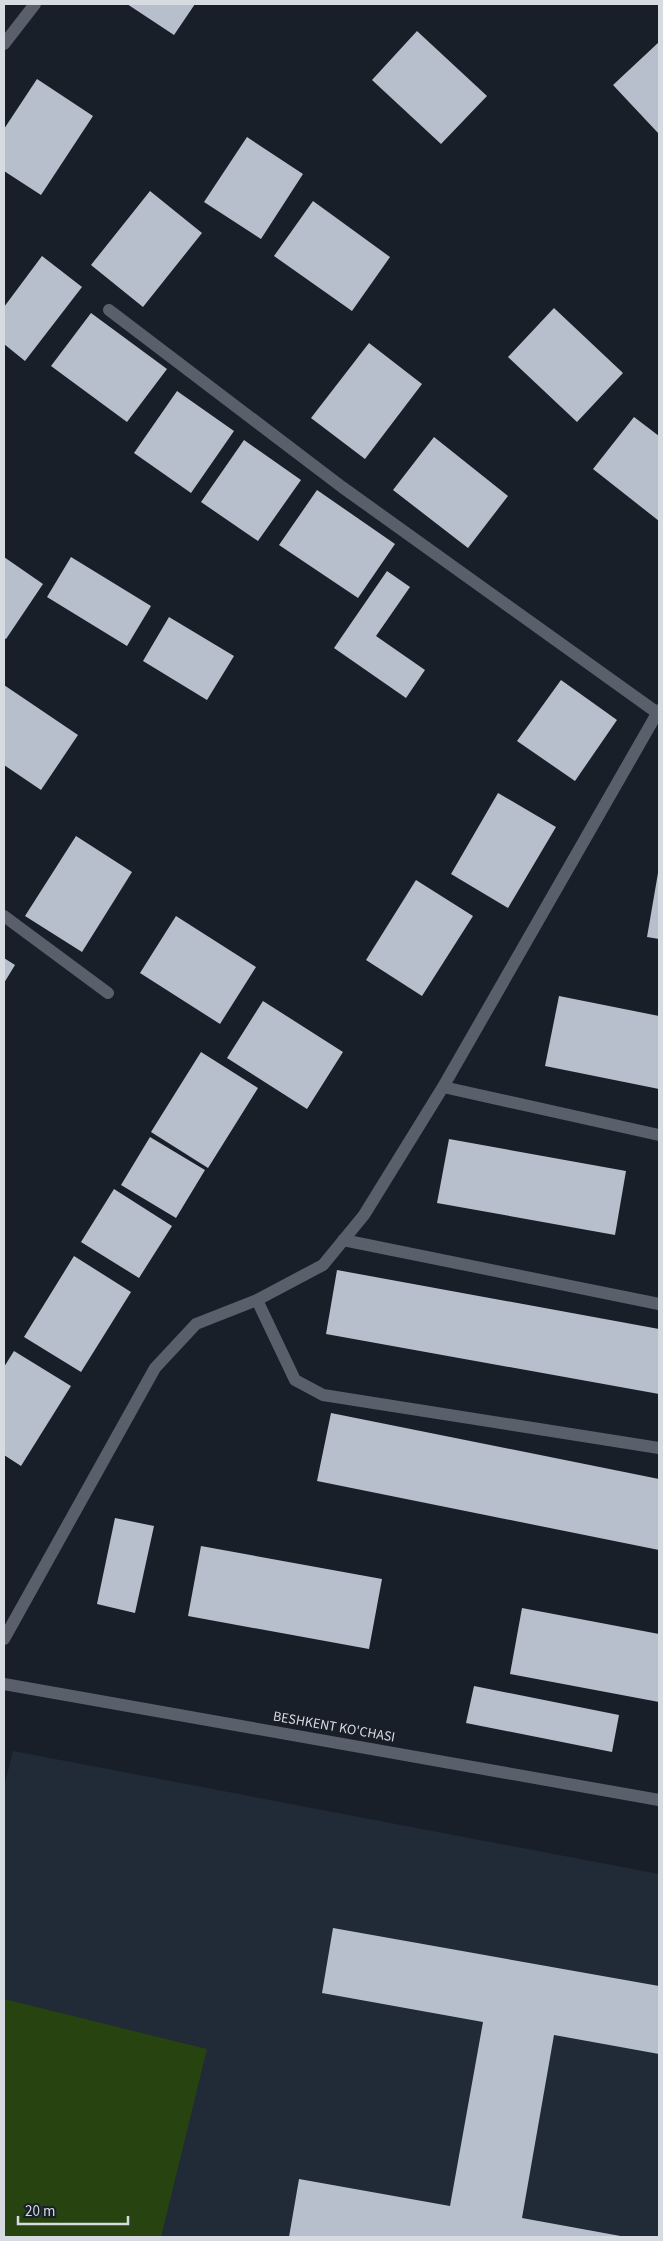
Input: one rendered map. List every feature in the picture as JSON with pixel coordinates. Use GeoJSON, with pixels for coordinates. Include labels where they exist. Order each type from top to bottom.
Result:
{"type":"FeatureCollection","features":[{"type":"Feature","properties":{"kind":"street"},"geometry":{"type":"LineString","coordinates":[[4,44],[35,4]]}},
{"type":"Feature","properties":{"kind":"street"},"geometry":{"type":"LineString","coordinates":[[4,1639],[155,1368],[196,1324],[257,1300],[324,1265],[364,1215],[443,1087],[659,713],[342,487],[109,310]]}},
{"type":"Feature","properties":{"kind":"street"},"geometry":{"type":"LineString","coordinates":[[4,916],[108,993]]}},
{"type":"Feature","properties":{"kind":"street"},"geometry":{"type":"LineString","coordinates":[[443,1087],[659,1134]]}},
{"type":"Feature","properties":{"kind":"street"},"geometry":{"type":"LineString","coordinates":[[343,1240],[659,1304]]}},
{"type":"Feature","properties":{"kind":"street"},"geometry":{"type":"LineString","coordinates":[[257,1300],[295,1380],[323,1395],[659,1448]]}},
{"type":"Feature","properties":{"kind":"street","name":"BESHKENT KO'CHASI"},"geometry":{"type":"LineString","coordinates":[[4,1684],[659,1800]]}},
{"type":"Feature","properties":{"kind":"shaded area"},"geometry":{"type":"Polygon","coordinates":[[[13,1751],[659,1874],[659,2237],[4,2237],[4,1786],[13,1751]]]}},
{"type":"Feature","properties":{"kind":"green space"},"geometry":{"type":"Polygon","coordinates":[[[4,1999],[207,2049],[161,2237],[4,2237],[4,1999]]]}},
{"type":"Feature","properties":{"kind":"building"},"geometry":{"type":"Polygon","coordinates":[[[127,4],[195,4],[174,35],[127,4]]]}},
{"type":"Feature","properties":{"kind":"building"},"geometry":{"type":"Polygon","coordinates":[[[417,31],[487,96],[441,144],[372,80],[417,31]]]}},
{"type":"Feature","properties":{"kind":"building"},"geometry":{"type":"Polygon","coordinates":[[[659,42],[659,134],[613,85],[659,42]]]}},
{"type":"Feature","properties":{"kind":"building"},"geometry":{"type":"Polygon","coordinates":[[[37,79],[93,116],[41,195],[4,171],[4,129],[37,79]]]}},
{"type":"Feature","properties":{"kind":"building"},"geometry":{"type":"Polygon","coordinates":[[[247,137],[303,174],[261,239],[204,202],[247,137]]]}},
{"type":"Feature","properties":{"kind":"building"},"geometry":{"type":"Polygon","coordinates":[[[150,191],[202,233],[143,307],[91,265],[150,191]]]}},
{"type":"Feature","properties":{"kind":"building"},"geometry":{"type":"Polygon","coordinates":[[[313,201],[390,257],[352,311],[274,256],[313,201]]]}},
{"type":"Feature","properties":{"kind":"building"},"geometry":{"type":"Polygon","coordinates":[[[42,256],[82,287],[25,361],[4,344],[4,307],[42,256]]]}},
{"type":"Feature","properties":{"kind":"building"},"geometry":{"type":"Polygon","coordinates":[[[554,308],[623,373],[577,422],[508,357],[554,308]]]}},
{"type":"Feature","properties":{"kind":"building"},"geometry":{"type":"Polygon","coordinates":[[[91,313],[167,369],[127,422],[51,366],[91,313]]]}},
{"type":"Feature","properties":{"kind":"building"},"geometry":{"type":"Polygon","coordinates":[[[369,343],[422,384],[365,459],[311,418],[369,343]]]}},
{"type":"Feature","properties":{"kind":"building"},"geometry":{"type":"Polygon","coordinates":[[[177,391],[234,431],[191,493],[134,453],[177,391]]]}},
{"type":"Feature","properties":{"kind":"building"},"geometry":{"type":"Polygon","coordinates":[[[634,417],[659,436],[659,521],[593,469],[634,417]]]}},
{"type":"Feature","properties":{"kind":"building"},"geometry":{"type":"Polygon","coordinates":[[[434,437],[508,496],[468,548],[393,490],[434,437]]]}},
{"type":"Feature","properties":{"kind":"building"},"geometry":{"type":"Polygon","coordinates":[[[244,440],[301,480],[258,541],[201,502],[244,440]]]}},
{"type":"Feature","properties":{"kind":"building"},"geometry":{"type":"Polygon","coordinates":[[[317,490],[395,544],[358,598],[279,545],[317,490]]]}},
{"type":"Feature","properties":{"kind":"building"},"geometry":{"type":"Polygon","coordinates":[[[4,557],[43,584],[6,639],[4,638],[4,557]]]}},
{"type":"Feature","properties":{"kind":"building"},"geometry":{"type":"Polygon","coordinates":[[[71,557],[151,606],[127,646],[47,597],[71,557]]]}},
{"type":"Feature","properties":{"kind":"building"},"geometry":{"type":"Polygon","coordinates":[[[387,571],[410,587],[376,636],[425,670],[406,698],[334,648],[387,571]]]}},
{"type":"Feature","properties":{"kind":"building"},"geometry":{"type":"Polygon","coordinates":[[[169,617],[234,656],[207,700],[143,661],[169,617]]]}},
{"type":"Feature","properties":{"kind":"building"},"geometry":{"type":"Polygon","coordinates":[[[561,680],[617,720],[575,781],[517,741],[561,680]]]}},
{"type":"Feature","properties":{"kind":"building"},"geometry":{"type":"Polygon","coordinates":[[[4,685],[78,735],[41,790],[4,765],[4,685]]]}},
{"type":"Feature","properties":{"kind":"building"},"geometry":{"type":"Polygon","coordinates":[[[498,793],[556,827],[508,908],[451,874],[498,793]]]}},
{"type":"Feature","properties":{"kind":"building"},"geometry":{"type":"Polygon","coordinates":[[[76,836],[132,872],[82,952],[25,916],[76,836]]]}},
{"type":"Feature","properties":{"kind":"building"},"geometry":{"type":"Polygon","coordinates":[[[659,873],[659,939],[647,937],[659,873]]]}},
{"type":"Feature","properties":{"kind":"building"},"geometry":{"type":"Polygon","coordinates":[[[416,880],[473,916],[422,996],[366,960],[416,880]]]}},
{"type":"Feature","properties":{"kind":"building"},"geometry":{"type":"Polygon","coordinates":[[[176,916],[256,967],[220,1024],[140,973],[176,916]]]}},
{"type":"Feature","properties":{"kind":"building"},"geometry":{"type":"Polygon","coordinates":[[[4,958],[15,965],[4,983],[4,958]]]}},
{"type":"Feature","properties":{"kind":"building"},"geometry":{"type":"Polygon","coordinates":[[[559,996],[659,1016],[659,1089],[545,1066],[559,996]]]}},
{"type":"Feature","properties":{"kind":"building"},"geometry":{"type":"Polygon","coordinates":[[[263,1001],[343,1052],[307,1109],[227,1058],[263,1001]]]}},
{"type":"Feature","properties":{"kind":"building"},"geometry":{"type":"Polygon","coordinates":[[[201,1052],[258,1088],[208,1168],[151,1132],[201,1052]]]}},
{"type":"Feature","properties":{"kind":"building"},"geometry":{"type":"Polygon","coordinates":[[[150,1137],[205,1170],[176,1218],[121,1185],[150,1137]]]}},
{"type":"Feature","properties":{"kind":"building"},"geometry":{"type":"Polygon","coordinates":[[[449,1139],[626,1171],[615,1235],[437,1203],[449,1139]]]}},
{"type":"Feature","properties":{"kind":"building"},"geometry":{"type":"Polygon","coordinates":[[[114,1189],[172,1226],[139,1278],[81,1242],[114,1189]]]}},
{"type":"Feature","properties":{"kind":"building"},"geometry":{"type":"Polygon","coordinates":[[[74,1256],[131,1292],[81,1372],[24,1337],[74,1256]]]}},
{"type":"Feature","properties":{"kind":"building"},"geometry":{"type":"Polygon","coordinates":[[[337,1270],[659,1329],[659,1394],[326,1334],[337,1270]]]}},
{"type":"Feature","properties":{"kind":"building"},"geometry":{"type":"Polygon","coordinates":[[[14,1351],[71,1386],[21,1466],[4,1455],[4,1367],[14,1351]]]}},
{"type":"Feature","properties":{"kind":"building"},"geometry":{"type":"Polygon","coordinates":[[[331,1413],[659,1479],[659,1550],[317,1481],[331,1413]]]}},
{"type":"Feature","properties":{"kind":"building"},"geometry":{"type":"Polygon","coordinates":[[[115,1518],[154,1526],[135,1613],[97,1604],[115,1518]]]}},
{"type":"Feature","properties":{"kind":"building"},"geometry":{"type":"Polygon","coordinates":[[[201,1546],[382,1579],[369,1649],[188,1616],[201,1546]]]}},
{"type":"Feature","properties":{"kind":"building"},"geometry":{"type":"Polygon","coordinates":[[[522,1608],[659,1634],[659,1702],[510,1674],[522,1608]]]}},
{"type":"Feature","properties":{"kind":"building"},"geometry":{"type":"Polygon","coordinates":[[[474,1686],[619,1715],[612,1752],[466,1723],[474,1686]]]}},
{"type":"Feature","properties":{"kind":"building"},"geometry":{"type":"Polygon","coordinates":[[[333,1928],[659,1986],[659,2054],[554,2035],[522,2218],[626,2237],[289,2237],[299,2179],[450,2206],[483,2022],[322,1993],[333,1928]]]}}]}
